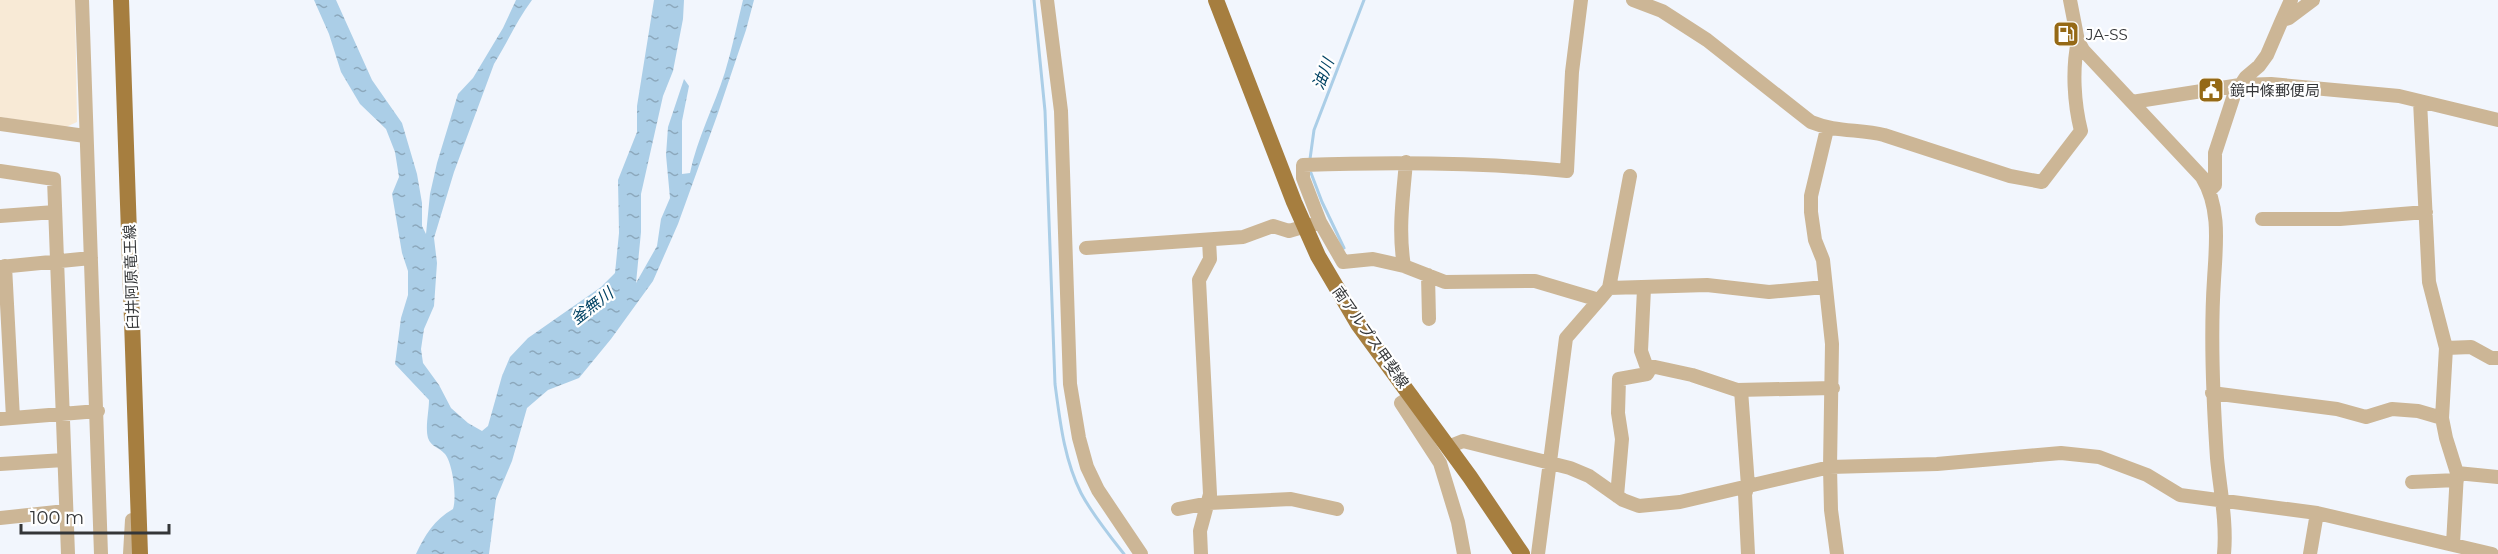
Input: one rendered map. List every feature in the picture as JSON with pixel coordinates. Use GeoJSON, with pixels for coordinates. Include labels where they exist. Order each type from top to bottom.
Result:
{"type":"FeatureCollection","features":[{"type":"Feature","properties":{"kind":"main road","name":"臼井阿原竜王線"},"geometry":{"type":"LineString","coordinates":[[121,0],[140,554]]}},
{"type":"Feature","properties":{"kind":"main road","name":"南アルプス甲斐線"},"geometry":{"type":"LineString","coordinates":[[1216,0],[1312,224],[1318,256],[1358,324],[1412,396],[1522,554]]}},
{"type":"Feature","properties":{"kind":"street"},"geometry":{"type":"LineString","coordinates":[[82,0],[98,411],[101,554]]}},
{"type":"Feature","properties":{"kind":"street"},"geometry":{"type":"LineString","coordinates":[[1047,0],[1060,111],[1070,384],[1078,438],[1087,467],[1098,490],[1141,554]]}},
{"type":"Feature","properties":{"kind":"street"},"geometry":{"type":"LineString","coordinates":[[1581,0],[1572,72],[1568,171],[1503,164],[1406,162],[1303,165],[1303,178],[1312,224],[1343,262],[1373,259],[1404,266],[1445,282],[1535,281],[1599,300]]}},
{"type":"Feature","properties":{"kind":"street"},"geometry":{"type":"LineString","coordinates":[[1633,0],[1662,11],[1707,40],[1811,122],[1827,129],[1866,131],[2010,176],[2042,182],[2080,131],[2076,102],[2075,54],[2079,41]]}},
{"type":"Feature","properties":{"kind":"street"},"geometry":{"type":"LineString","coordinates":[[2070,0],[2079,41],[2091,60],[2202,177],[2210,190],[2216,219],[2212,302],[2212,393],[2225,525],[2224,554]]}},
{"type":"Feature","properties":{"kind":"street"},"geometry":{"type":"LineString","coordinates":[[2210,190],[2215,184],[2215,153],[2240,85],[2267,55],[2291,0]]}},
{"type":"Feature","properties":{"kind":"street"},"geometry":{"type":"LineString","coordinates":[[2282,20],[2289,18],[2313,0]]}},
{"type":"Feature","properties":{"kind":"street"},"geometry":{"type":"LineString","coordinates":[[2132,102],[2240,85],[2299,86],[2399,96],[2498,120]]}},
{"type":"Feature","properties":{"kind":"street"},"geometry":{"type":"LineString","coordinates":[[2420,101],[2429,282],[2446,348],[2442,417],[2457,476],[2453,544]]}},
{"type":"Feature","properties":{"kind":"street"},"geometry":{"type":"LineString","coordinates":[[0,124],[86,136]]}},
{"type":"Feature","properties":{"kind":"street"},"geometry":{"type":"LineString","coordinates":[[1827,129],[1811,196],[1815,240],[1823,260],[1832,344],[1831,510],[1837,554]]}},
{"type":"Feature","properties":{"kind":"street"},"geometry":{"type":"LineString","coordinates":[[1404,266],[1401,247],[1401,218],[1406,162]]}},
{"type":"Feature","properties":{"kind":"street"},"geometry":{"type":"LineString","coordinates":[[0,171],[54,179],[68,554]]}},
{"type":"Feature","properties":{"kind":"street"},"geometry":{"type":"LineString","coordinates":[[1538,554],[1566,338],[1609,288],[1630,176]]}},
{"type":"Feature","properties":{"kind":"street"},"geometry":{"type":"LineString","coordinates":[[0,216],[55,212]]}},
{"type":"Feature","properties":{"kind":"street"},"geometry":{"type":"LineString","coordinates":[[2262,219],[2340,219],[2426,212]]}},
{"type":"Feature","properties":{"kind":"street"},"geometry":{"type":"LineString","coordinates":[[1086,248],[1243,237],[1274,226],[1288,231],[1312,224]]}},
{"type":"Feature","properties":{"kind":"street"},"geometry":{"type":"LineString","coordinates":[[1201,554],[1200,531],[1209,503],[1198,280],[1210,259],[1209,240]]}},
{"type":"Feature","properties":{"kind":"street"},"geometry":{"type":"LineString","coordinates":[[91,258],[3,267],[6,419],[98,411]]}},
{"type":"Feature","properties":{"kind":"street"},"geometry":{"type":"LineString","coordinates":[[1428,275],[1429,319]]}},
{"type":"Feature","properties":{"kind":"street"},"geometry":{"type":"LineString","coordinates":[[1609,288],[1644,289],[1707,285],[1768,292],[1825,287]]}},
{"type":"Feature","properties":{"kind":"street"},"geometry":{"type":"LineString","coordinates":[[1644,289],[1641,351],[1646,365],[1692,375],[1741,390],[1833,388]]}},
{"type":"Feature","properties":{"kind":"street"},"geometry":{"type":"LineString","coordinates":[[2446,348],[2471,347],[2491,358],[2498,358]]}},
{"type":"Feature","properties":{"kind":"street"},"geometry":{"type":"LineString","coordinates":[[1617,496],[1622,439],[1618,413],[1619,379],[1647,374],[1651,367]]}},
{"type":"Feature","properties":{"kind":"street"},"geometry":{"type":"LineString","coordinates":[[1741,390],[1748,486],[1745,494],[1748,554]]}},
{"type":"Feature","properties":{"kind":"street"},"geometry":{"type":"LineString","coordinates":[[2212,393],[2337,409],[2366,417],[2392,409],[2418,411],[2442,417]]}},
{"type":"Feature","properties":{"kind":"street"},"geometry":{"type":"LineString","coordinates":[[1412,396],[1401,403],[1440,463],[1458,522],[1464,554]]}},
{"type":"Feature","properties":{"kind":"street"},"geometry":{"type":"LineString","coordinates":[[1448,447],[1463,441],[1551,462],[1589,476],[1617,496],[1639,506],[1680,502],[1830,467],[1937,464],[2061,453],[2099,457],[2148,474],[2180,495],[2317,513],[2492,554]]}},
{"type":"Feature","properties":{"kind":"street"},"geometry":{"type":"LineString","coordinates":[[0,464],[64,460]]}},
{"type":"Feature","properties":{"kind":"street"},"geometry":{"type":"LineString","coordinates":[[2412,482],[2457,476],[2498,477]]}},
{"type":"Feature","properties":{"kind":"street"},"geometry":{"type":"LineString","coordinates":[[1178,509],[1209,503],[1291,499],[1337,508]]}},
{"type":"Feature","properties":{"kind":"street"},"geometry":{"type":"LineString","coordinates":[[130,554],[133,512],[138,503]]}},
{"type":"Feature","properties":{"kind":"street"},"geometry":{"type":"LineString","coordinates":[[0,518],[66,511]]}},
{"type":"Feature","properties":{"kind":"street"},"geometry":{"type":"LineString","coordinates":[[2310,554],[2317,513]]}},
{"type":"Feature","properties":{"kind":"shaded area"},"geometry":{"type":"Polygon","coordinates":[[[0,0],[75,0],[77,122],[66,127],[0,117],[0,0]]]}},
{"type":"Feature","properties":{"kind":"water","name":"釜無川"},"geometry":{"type":"Polygon","coordinates":[[[314,0],[336,0],[372,80],[402,123],[417,174],[422,203],[422,226],[426,234],[430,194],[437,163],[458,94],[473,78],[503,28],[516,0],[532,0],[494,64],[454,172],[434,238],[437,263],[434,306],[424,329],[421,349],[423,363],[439,385],[451,408],[468,423],[482,431],[488,426],[502,376],[510,357],[528,338],[601,287],[615,273],[619,233],[618,180],[637,132],[637,106],[654,0],[684,0],[683,19],[673,71],[663,96],[641,194],[641,232],[636,283],[657,246],[661,219],[670,198],[666,155],[668,127],[684,79],[689,86],[682,121],[682,174],[690,173],[697,147],[725,72],[743,0],[754,0],[718,113],[678,224],[653,281],[579,378],[548,390],[527,408],[512,461],[496,499],[489,554],[416,554],[431,528],[453,509],[454,489],[448,459],[428,438],[429,400],[395,364],[401,318],[408,295],[408,271],[402,253],[392,194],[399,177],[395,152],[386,129],[360,104],[341,72],[329,34],[314,0]]]}},
{"type":"Feature","properties":{"kind":"waterway"},"geometry":{"type":"LineString","coordinates":[[1034,0],[1045,111],[1055,384],[1061,426],[1070,467],[1081,493],[1095,517],[1124,554]]}},
{"type":"Feature","properties":{"kind":"waterway","name":"油川"},"geometry":{"type":"LineString","coordinates":[[1310,159],[1314,130],[1364,0]]}},
{"type":"Feature","properties":{"kind":"waterway","name":"油川"},"geometry":{"type":"LineString","coordinates":[[1311,173],[1344,248]]}},
{"type":"Feature","properties":{"kind":"place","name":"JA-SS"},"geometry":{"type":"Point","coordinates":[2066,34]}},
{"type":"Feature","properties":{"kind":"place","name":"鏡中條郵便局"},"geometry":{"type":"Point","coordinates":[2211,90]}}]}
